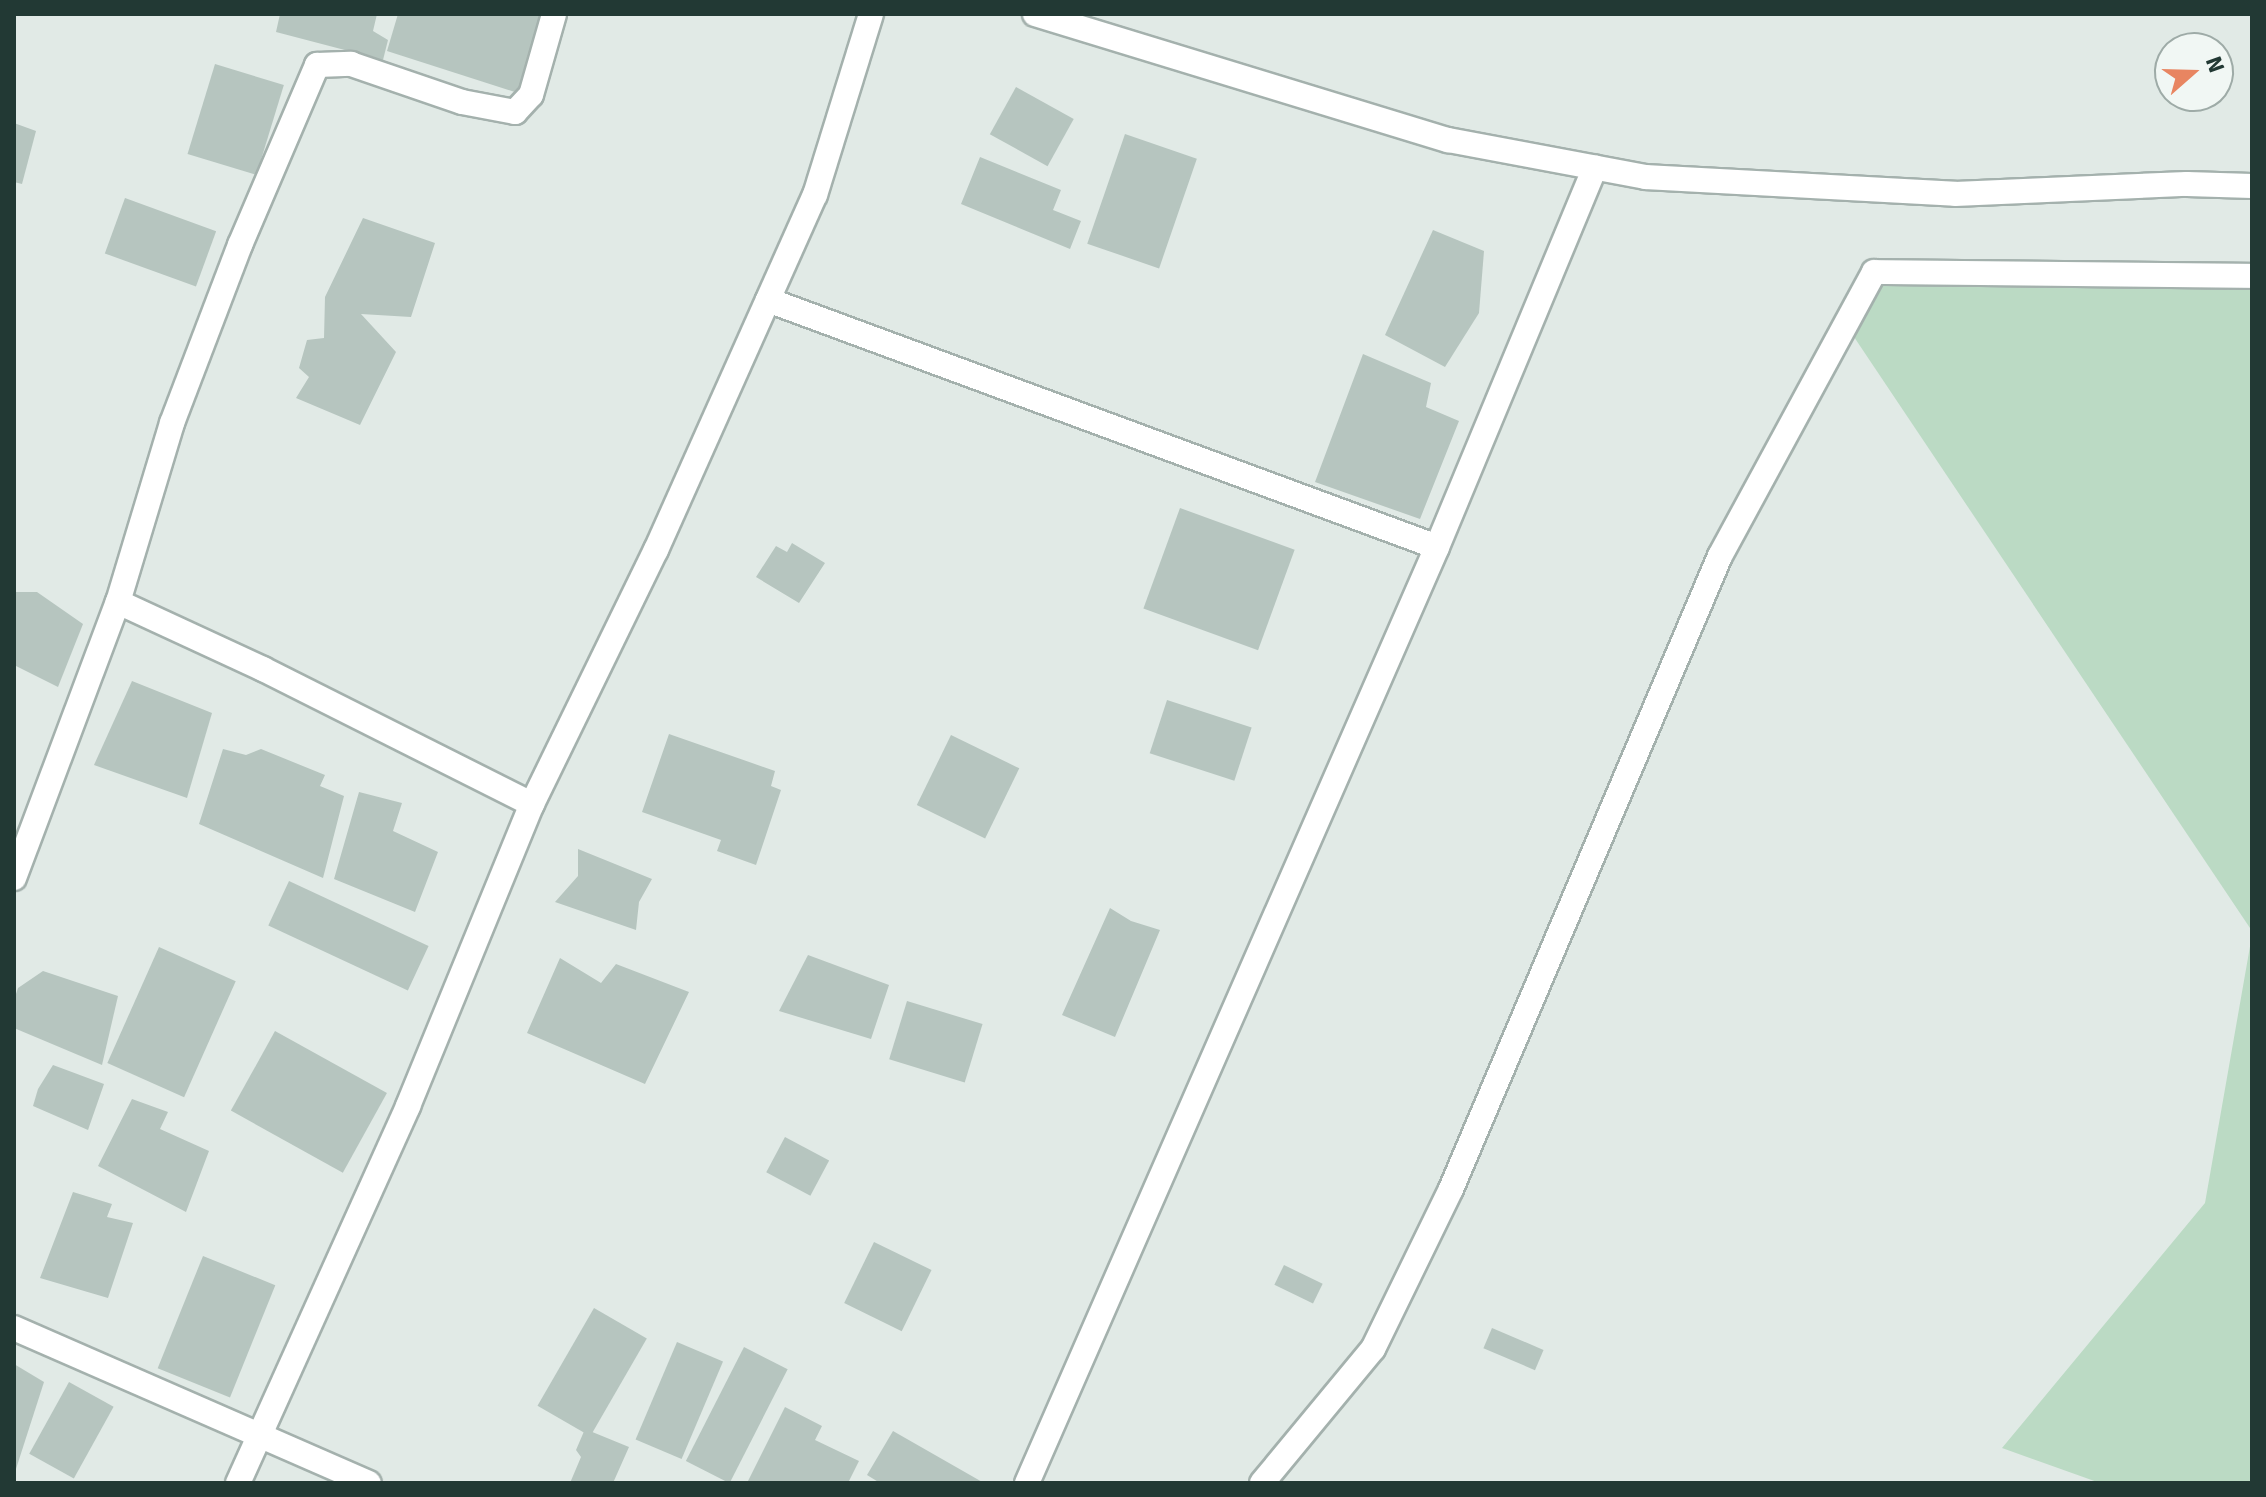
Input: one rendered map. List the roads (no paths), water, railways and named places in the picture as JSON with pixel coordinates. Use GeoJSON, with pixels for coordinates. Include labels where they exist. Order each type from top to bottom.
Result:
{"type":"FeatureCollection","features":[{"type":"Feature","properties":{"kind":"street"},"geometry":{"type":"LineString","coordinates":[[14,878],[118,602],[172,423],[240,245],[317,65],[351,64],[462,102],[515,112],[531,95],[554,14]]}},
{"type":"Feature","properties":{"kind":"street"},"geometry":{"type":"LineString","coordinates":[[238,1483],[408,1106],[532,804],[656,550],[815,195],[871,14]]}},
{"type":"Feature","properties":{"kind":"street"},"geometry":{"type":"LineString","coordinates":[[1035,14],[1448,140],[1645,177],[1955,194],[2187,184],[2252,186]]}},
{"type":"Feature","properties":{"kind":"street"},"geometry":{"type":"LineString","coordinates":[[1027,1483],[1437,547],[1595,168]]}},
{"type":"Feature","properties":{"kind":"street"},"geometry":{"type":"LineString","coordinates":[[1262,1483],[1373,1349],[1451,1189],[1720,556],[1874,272],[2252,276]]}},
{"type":"Feature","properties":{"kind":"street"},"geometry":{"type":"LineString","coordinates":[[768,300],[1437,547]]}},
{"type":"Feature","properties":{"kind":"street"},"geometry":{"type":"LineString","coordinates":[[118,602],[263,669],[532,804]]}},
{"type":"Feature","properties":{"kind":"street"},"geometry":{"type":"LineString","coordinates":[[14,1328],[369,1483]]}}]}
